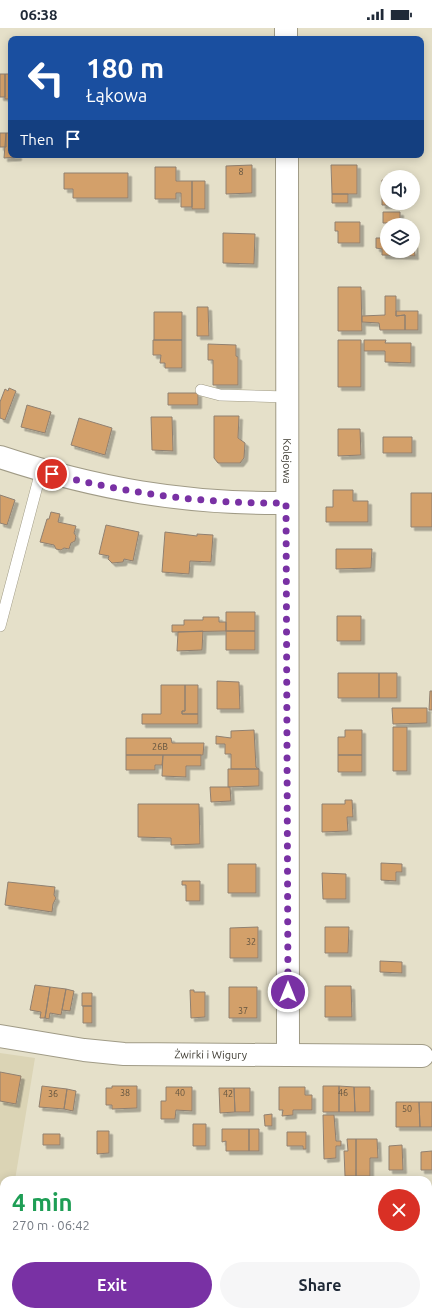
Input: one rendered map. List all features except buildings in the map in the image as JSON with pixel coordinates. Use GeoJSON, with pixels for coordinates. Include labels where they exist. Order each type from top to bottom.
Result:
{"type":"FeatureCollection","features":[{"type":"Feature","properties":{"kind":"street","name":"Kolejowa"},"geometry":{"type":"LineString","coordinates":[[287,158],[286,503],[288,1055]]}},
{"type":"Feature","properties":{"kind":"street"},"geometry":{"type":"LineString","coordinates":[[0,457],[41,471],[87,483],[178,499],[235,503],[286,503]]}},
{"type":"Feature","properties":{"kind":"street","name":"Żwirki i Wigury"},"geometry":{"type":"LineString","coordinates":[[0,1036],[84,1050],[124,1054],[422,1056]]}},
{"type":"Feature","properties":{"kind":"lane"},"geometry":{"type":"LineString","coordinates":[[201,390],[220,395],[286,397]]}},
{"type":"Feature","properties":{"kind":"lane"},"geometry":{"type":"LineString","coordinates":[[0,626],[41,471]]}},
{"type":"Feature","properties":{"kind":"shaded area"},"geometry":{"type":"Polygon","coordinates":[[[0,1053],[35,1058],[16,1176],[0,1176],[0,1053]]]}},
{"type":"Feature","properties":{"kind":"route"},"geometry":{"type":"LineString","coordinates":[[52,474],[87,483],[178,499],[235,503],[286,503],[288,992]]}}]}
